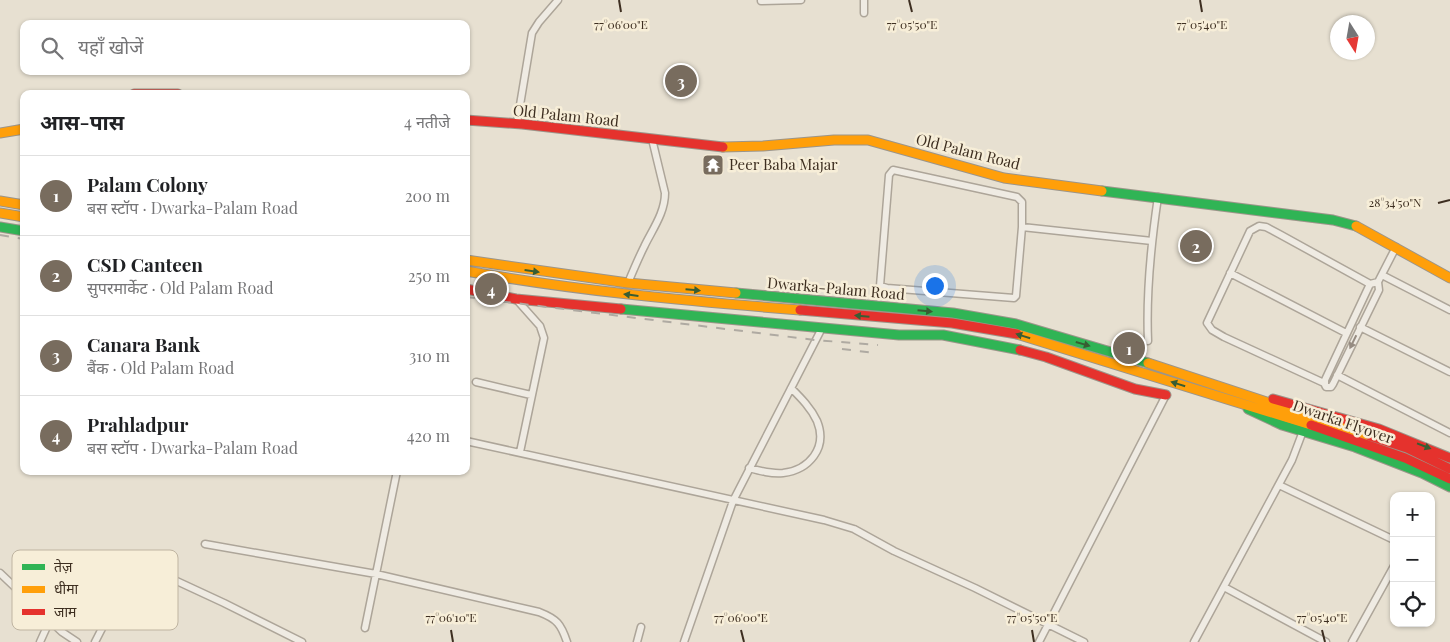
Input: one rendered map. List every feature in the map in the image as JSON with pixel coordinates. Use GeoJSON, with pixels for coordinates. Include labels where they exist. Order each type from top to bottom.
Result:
{"type":"FeatureCollection","features":[{"type":"Feature","properties":{"kind":"street"},"geometry":{"type":"LineString","coordinates":[[518,123],[532,33],[558,0]]}},
{"type":"Feature","properties":{"kind":"street"},"geometry":{"type":"LineString","coordinates":[[761,1],[801,0]]}},
{"type":"Feature","properties":{"kind":"street"},"geometry":{"type":"LineString","coordinates":[[864,0],[864,13]]}},
{"type":"Feature","properties":{"kind":"street","name":"Old Palam Road"},"geometry":{"type":"LineString","coordinates":[[470,120],[518,123],[723,147],[834,140],[868,140],[1004,178],[1333,220],[1359,227],[1450,278]]}},
{"type":"Feature","properties":{"kind":"street"},"geometry":{"type":"LineString","coordinates":[[0,133],[20,130]]}},
{"type":"Feature","properties":{"kind":"street"},"geometry":{"type":"LineString","coordinates":[[628,284],[665,202],[665,193],[652,139]]}},
{"type":"Feature","properties":{"kind":"street"},"geometry":{"type":"LineString","coordinates":[[893,170],[1017,197],[1022,202],[1022,227],[1016,296],[1014,298],[880,286],[889,175],[893,170]]}},
{"type":"Feature","properties":{"kind":"street"},"geometry":{"type":"LineString","coordinates":[[1148,341],[1147,314],[1152,241],[1158,197]]}},
{"type":"Feature","properties":{"kind":"street"},"geometry":{"type":"LineString","coordinates":[[0,201],[20,204]]}},
{"type":"Feature","properties":{"kind":"street"},"geometry":{"type":"LineString","coordinates":[[0,213],[20,216]]}},
{"type":"Feature","properties":{"kind":"street"},"geometry":{"type":"LineString","coordinates":[[1378,282],[1370,284],[1266,227],[1258,226],[1250,232],[1206,323],[1212,330],[1324,382],[1326,387],[1331,387],[1379,290],[1378,282],[1396,247]]}},
{"type":"Feature","properties":{"kind":"street"},"geometry":{"type":"LineString","coordinates":[[1022,227],[1152,241]]}},
{"type":"Feature","properties":{"kind":"street"},"geometry":{"type":"LineString","coordinates":[[0,228],[20,230]]}},
{"type":"Feature","properties":{"kind":"street","name":"Dwarka-Palam Road"},"geometry":{"type":"LineString","coordinates":[[470,261],[628,284],[962,315],[1016,324],[1226,387]]}},
{"type":"Feature","properties":{"kind":"street","name":"Dwarka-Palam Road"},"geometry":{"type":"LineString","coordinates":[[470,272],[527,282],[644,297],[952,323],[1014,334],[1225,398]]}},
{"type":"Feature","properties":{"kind":"street"},"geometry":{"type":"LineString","coordinates":[[1230,273],[1346,333]]}},
{"type":"Feature","properties":{"kind":"street"},"geometry":{"type":"LineString","coordinates":[[1382,275],[1450,310]]}},
{"type":"Feature","properties":{"kind":"street"},"geometry":{"type":"LineString","coordinates":[[1324,382],[1370,284]]}},
{"type":"Feature","properties":{"kind":"street"},"geometry":{"type":"LineString","coordinates":[[470,290],[516,299],[899,335],[942,335],[994,344],[1046,357],[1085,369],[1135,389],[1166,394],[1038,642]]}},
{"type":"Feature","properties":{"kind":"street"},"geometry":{"type":"LineString","coordinates":[[516,299],[540,326],[544,340],[530,395],[520,452]]}},
{"type":"Feature","properties":{"kind":"street"},"geometry":{"type":"LineString","coordinates":[[1360,327],[1450,372]]}},
{"type":"Feature","properties":{"kind":"street"},"geometry":{"type":"LineString","coordinates":[[684,642],[733,501],[748,468],[822,328]]}},
{"type":"Feature","properties":{"kind":"street"},"geometry":{"type":"LineString","coordinates":[[1336,375],[1450,433]]}},
{"type":"Feature","properties":{"kind":"street"},"geometry":{"type":"LineString","coordinates":[[476,382],[530,395]]}},
{"type":"Feature","properties":{"kind":"street"},"geometry":{"type":"LineString","coordinates":[[1226,387],[1302,406],[1379,429],[1450,458]]}},
{"type":"Feature","properties":{"kind":"street","name":"Dwarka Flyover"},"geometry":{"type":"LineString","coordinates":[[1226,387],[1407,448],[1450,469]]}},
{"type":"Feature","properties":{"kind":"street"},"geometry":{"type":"LineString","coordinates":[[748,468],[770,473],[783,473],[809,463],[817,454],[820,431],[817,421],[810,408],[791,388]]}},
{"type":"Feature","properties":{"kind":"street"},"geometry":{"type":"LineString","coordinates":[[1225,398],[1282,425],[1355,447],[1422,473],[1450,487]]}},
{"type":"Feature","properties":{"kind":"street","name":"Dwarka Flyover"},"geometry":{"type":"LineString","coordinates":[[1225,398],[1404,458],[1450,479]]}},
{"type":"Feature","properties":{"kind":"street"},"geometry":{"type":"LineString","coordinates":[[1194,642],[1292,460],[1303,431]]}},
{"type":"Feature","properties":{"kind":"street"},"geometry":{"type":"LineString","coordinates":[[470,442],[824,520],[854,529],[1084,642]]}},
{"type":"Feature","properties":{"kind":"street"},"geometry":{"type":"LineString","coordinates":[[365,628],[395,475]]}},
{"type":"Feature","properties":{"kind":"street"},"geometry":{"type":"LineString","coordinates":[[1279,485],[1390,538]]}},
{"type":"Feature","properties":{"kind":"street"},"geometry":{"type":"LineString","coordinates":[[205,544],[376,574],[551,616],[559,622],[567,642]]}},
{"type":"Feature","properties":{"kind":"street"},"geometry":{"type":"LineString","coordinates":[[0,572],[12,584]]}},
{"type":"Feature","properties":{"kind":"street"},"geometry":{"type":"LineString","coordinates":[[1352,642],[1390,573]]}},
{"type":"Feature","properties":{"kind":"street"},"geometry":{"type":"LineString","coordinates":[[178,581],[302,642]]}},
{"type":"Feature","properties":{"kind":"street"},"geometry":{"type":"LineString","coordinates":[[1224,587],[1326,642]]}},
{"type":"Feature","properties":{"kind":"street"},"geometry":{"type":"LineString","coordinates":[[637,642],[641,627]]}},
{"type":"Feature","properties":{"kind":"street"},"geometry":{"type":"LineString","coordinates":[[40,642],[45,630]]}},
{"type":"Feature","properties":{"kind":"street"},"geometry":{"type":"LineString","coordinates":[[60,630],[77,642]]}},
{"type":"Feature","properties":{"kind":"street"},"geometry":{"type":"LineString","coordinates":[[95,642],[101,630]]}},
{"type":"Feature","properties":{"kind":"railway"},"geometry":{"type":"LineString","coordinates":[[0,235],[20,238]]}},
{"type":"Feature","properties":{"kind":"railway"},"geometry":{"type":"LineString","coordinates":[[470,297],[815,340],[878,345]]}},
{"type":"Feature","properties":{"kind":"railway"},"geometry":{"type":"LineString","coordinates":[[842,349],[874,353]]}},
{"type":"Feature","properties":{"kind":"traffic: fast"},"geometry":{"type":"LineString","coordinates":[[1102,191],[1333,220],[1356,226]]}},
{"type":"Feature","properties":{"kind":"traffic: fast"},"geometry":{"type":"LineString","coordinates":[[0,227],[20,230]]}},
{"type":"Feature","properties":{"kind":"traffic: fast"},"geometry":{"type":"LineString","coordinates":[[736,293],[953,313],[1016,324],[1148,363]]}},
{"type":"Feature","properties":{"kind":"traffic: fast"},"geometry":{"type":"LineString","coordinates":[[621,309],[899,335],[943,335],[1020,350]]}},
{"type":"Feature","properties":{"kind":"traffic: fast"},"geometry":{"type":"LineString","coordinates":[[1248,409],[1282,425],[1355,447],[1422,473],[1450,487]]}},
{"type":"Feature","properties":{"kind":"traffic: slow"},"geometry":{"type":"LineString","coordinates":[[0,133],[20,130]]}},
{"type":"Feature","properties":{"kind":"traffic: slow"},"geometry":{"type":"LineString","coordinates":[[723,147],[763,146],[834,140],[868,140],[1004,178],[1102,191]]}},
{"type":"Feature","properties":{"kind":"traffic: slow"},"geometry":{"type":"LineString","coordinates":[[0,201],[20,204]]}},
{"type":"Feature","properties":{"kind":"traffic: slow"},"geometry":{"type":"LineString","coordinates":[[0,213],[20,216]]}},
{"type":"Feature","properties":{"kind":"traffic: slow"},"geometry":{"type":"LineString","coordinates":[[1356,226],[1450,278]]}},
{"type":"Feature","properties":{"kind":"traffic: slow"},"geometry":{"type":"LineString","coordinates":[[470,261],[628,283],[736,293]]}},
{"type":"Feature","properties":{"kind":"traffic: slow"},"geometry":{"type":"LineString","coordinates":[[470,272],[633,295],[800,310]]}},
{"type":"Feature","properties":{"kind":"traffic: slow"},"geometry":{"type":"LineString","coordinates":[[1017,334],[1311,425]]}},
{"type":"Feature","properties":{"kind":"traffic: slow"},"geometry":{"type":"LineString","coordinates":[[1148,363],[1370,436]]}},
{"type":"Feature","properties":{"kind":"traffic: jam"},"geometry":{"type":"LineString","coordinates":[[470,120],[522,124],[723,147]]}},
{"type":"Feature","properties":{"kind":"traffic: jam"},"geometry":{"type":"LineString","coordinates":[[470,290],[516,299],[621,309]]}},
{"type":"Feature","properties":{"kind":"traffic: jam"},"geometry":{"type":"LineString","coordinates":[[800,310],[952,323],[1017,334]]}},
{"type":"Feature","properties":{"kind":"traffic: jam"},"geometry":{"type":"LineString","coordinates":[[1020,350],[1046,357],[1135,389],[1166,395]]}},
{"type":"Feature","properties":{"kind":"traffic: jam"},"geometry":{"type":"LineString","coordinates":[[1273,399],[1379,429],[1450,458]]}},
{"type":"Feature","properties":{"kind":"traffic: jam"},"geometry":{"type":"LineString","coordinates":[[1311,425],[1405,458],[1450,479]]}},
{"type":"Feature","properties":{"kind":"traffic: jam"},"geometry":{"type":"LineString","coordinates":[[1370,436],[1407,448],[1450,469]]}},
{"type":"Feature","properties":{"kind":"place","name":"Canara Bank"},"geometry":{"type":"Point","coordinates":[681,81]}},
{"type":"Feature","properties":{"kind":"place","name":"Peer Baba Majar"},"geometry":{"type":"Point","coordinates":[713,165]}},
{"type":"Feature","properties":{"kind":"place","name":"CSD Canteen"},"geometry":{"type":"Point","coordinates":[1196,246]}},
{"type":"Feature","properties":{"kind":"place","name":"Prahladpur"},"geometry":{"type":"Point","coordinates":[491,289]}},
{"type":"Feature","properties":{"kind":"place","name":"Palam Colony"},"geometry":{"type":"Point","coordinates":[1129,348]}}]}
